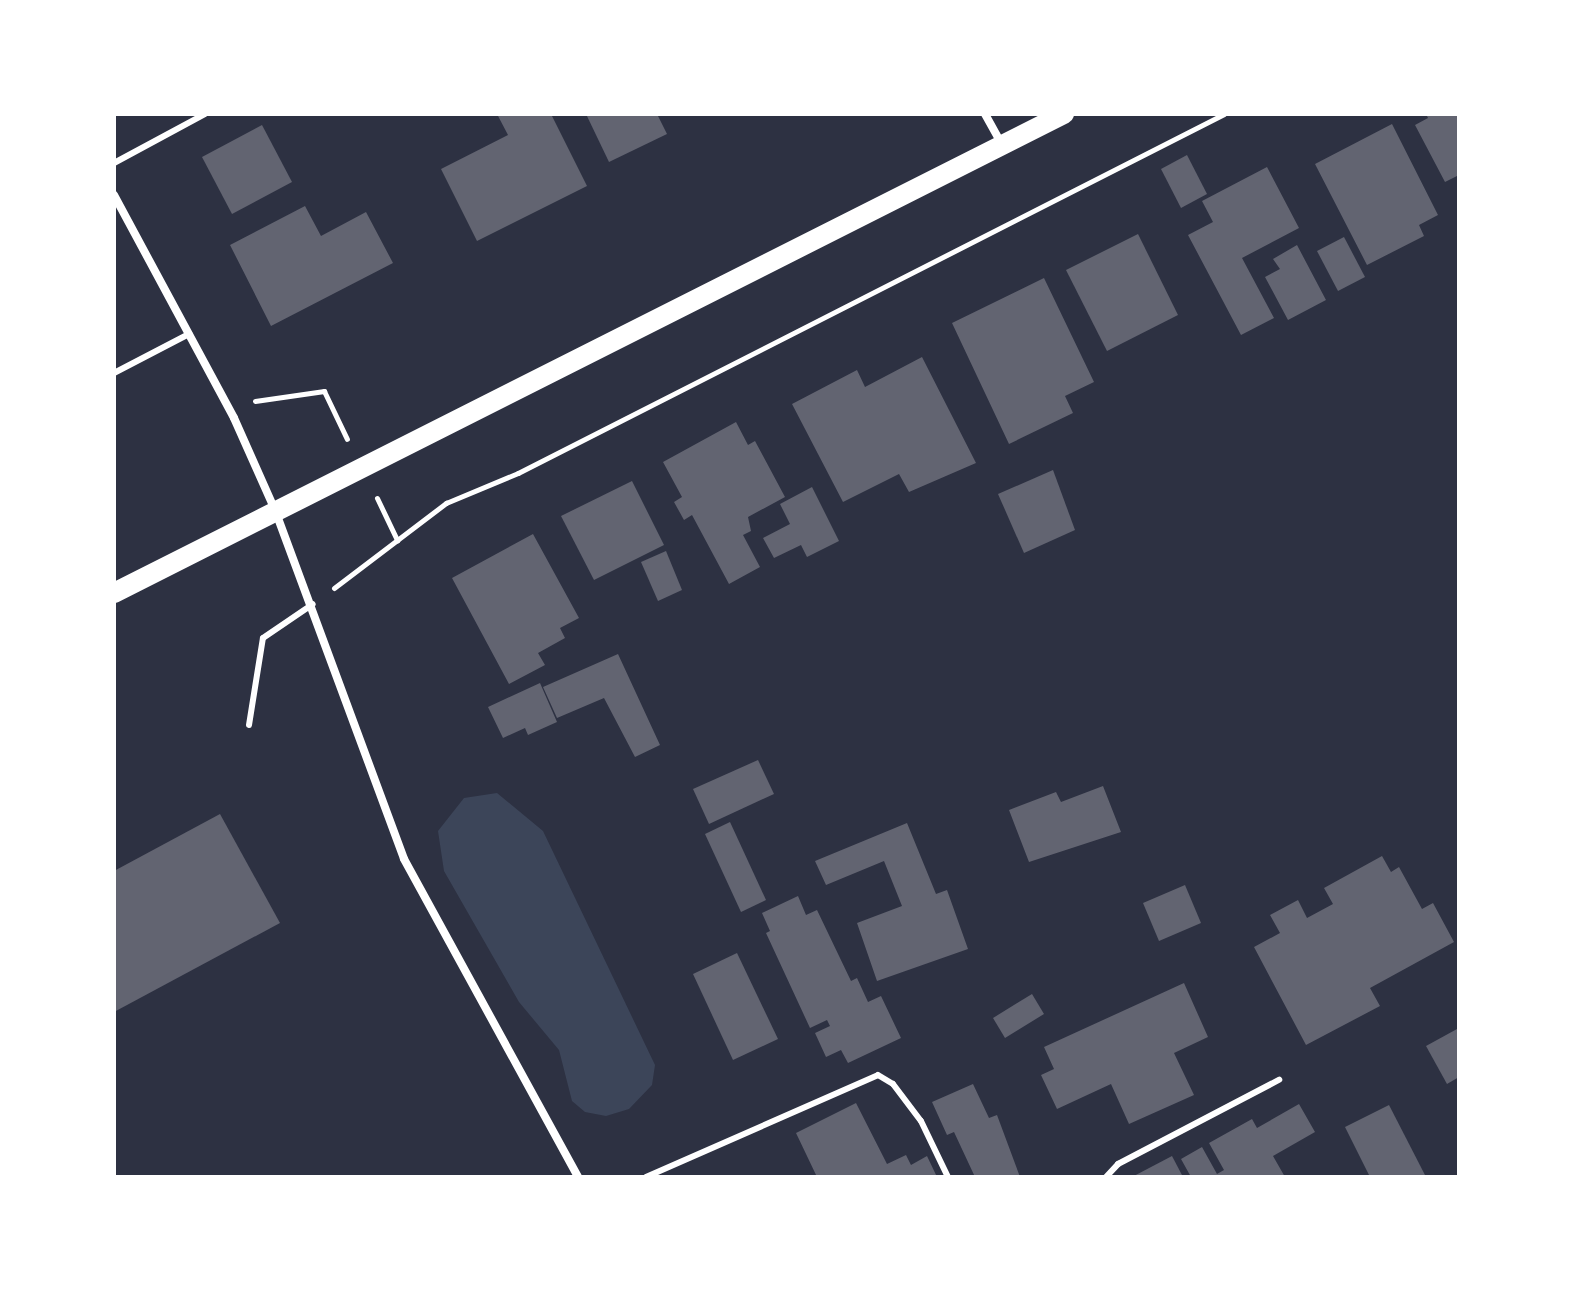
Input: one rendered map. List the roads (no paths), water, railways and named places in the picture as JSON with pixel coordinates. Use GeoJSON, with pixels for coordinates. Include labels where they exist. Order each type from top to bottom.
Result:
{"type":"FeatureCollection","features":[{"type":"Feature","properties":{"kind":"main road"},"geometry":{"type":"LineString","coordinates":[[114,593],[1064,114]]}},
{"type":"Feature","properties":{"kind":"street"},"geometry":{"type":"LineString","coordinates":[[985,114],[1002,145]]}},
{"type":"Feature","properties":{"kind":"street"},"geometry":{"type":"LineString","coordinates":[[114,195],[227,404],[275,510],[313,604],[404,859],[578,1177]]}},
{"type":"Feature","properties":{"kind":"lane"},"geometry":{"type":"LineString","coordinates":[[114,163],[205,114]]}},
{"type":"Feature","properties":{"kind":"lane"},"geometry":{"type":"LineString","coordinates":[[114,373],[189,334]]}},
{"type":"Feature","properties":{"kind":"lane"},"geometry":{"type":"LineString","coordinates":[[249,725],[263,638],[313,604]]}},
{"type":"Feature","properties":{"kind":"lane"},"geometry":{"type":"LineString","coordinates":[[646,1177],[878,1075],[893,1084],[921,1121],[948,1177]]}},
{"type":"Feature","properties":{"kind":"lane"},"geometry":{"type":"LineString","coordinates":[[1106,1177],[1118,1164],[1279,1080]]}}]}
